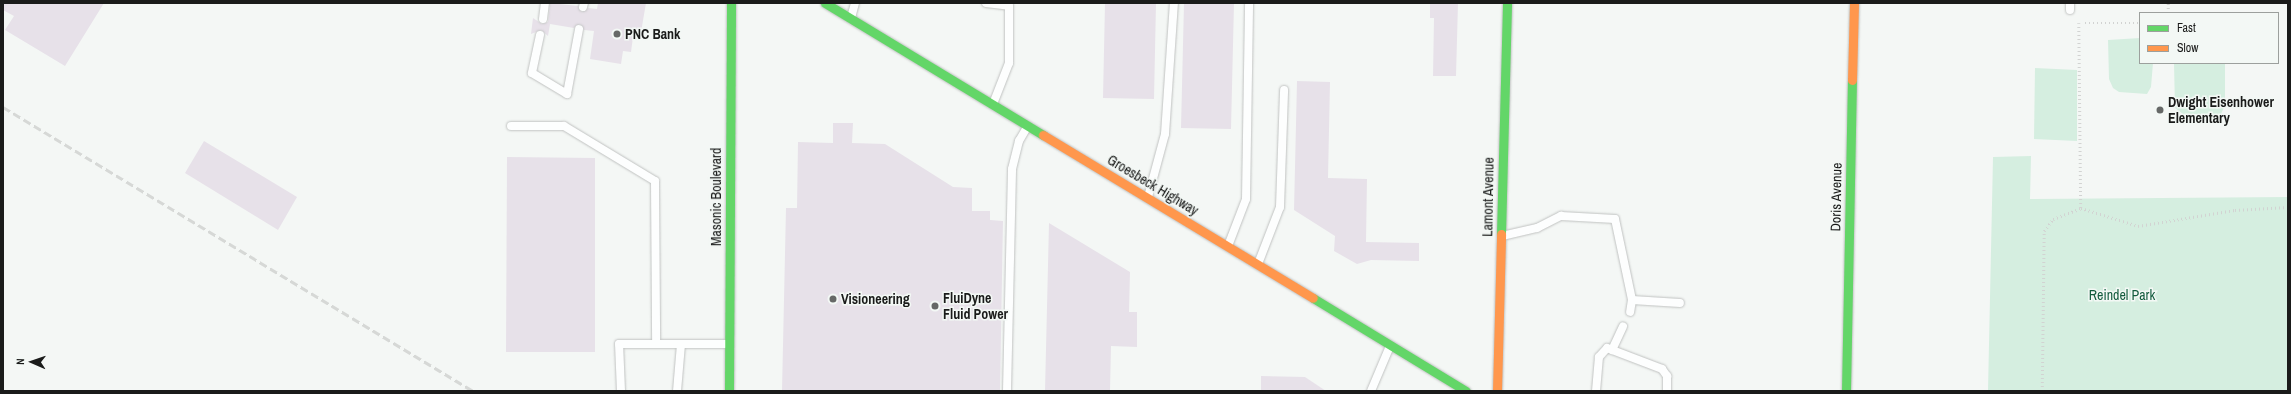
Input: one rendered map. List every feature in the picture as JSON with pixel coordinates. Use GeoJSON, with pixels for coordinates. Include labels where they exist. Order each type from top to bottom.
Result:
{"type":"FeatureCollection","features":[{"type":"Feature","properties":{"kind":"street","name":"Masonic Boulevard"},"geometry":{"type":"LineString","coordinates":[[729,391],[731,3]]}},
{"type":"Feature","properties":{"kind":"street","name":"Groesbeck Highway"},"geometry":{"type":"LineString","coordinates":[[825,3],[1466,391]]}},
{"type":"Feature","properties":{"kind":"street","name":"Lamont Avenue"},"geometry":{"type":"LineString","coordinates":[[1497,391],[1507,3]]}},
{"type":"Feature","properties":{"kind":"street","name":"Doris Avenue"},"geometry":{"type":"LineString","coordinates":[[1846,391],[1854,3]]}},
{"type":"Feature","properties":{"kind":"lane"},"geometry":{"type":"LineString","coordinates":[[542,19],[545,3]]}},
{"type":"Feature","properties":{"kind":"lane"},"geometry":{"type":"LineString","coordinates":[[851,18],[855,3]]}},
{"type":"Feature","properties":{"kind":"lane"},"geometry":{"type":"LineString","coordinates":[[986,3],[1009,4],[1009,63],[993,104]]}},
{"type":"Feature","properties":{"kind":"lane"},"geometry":{"type":"LineString","coordinates":[[1148,198],[1165,134],[1174,3]]}},
{"type":"Feature","properties":{"kind":"lane"},"geometry":{"type":"LineString","coordinates":[[1228,247],[1246,199],[1249,3]]}},
{"type":"Feature","properties":{"kind":"lane"},"geometry":{"type":"LineString","coordinates":[[540,35],[532,73],[567,94],[580,29]]}},
{"type":"Feature","properties":{"kind":"lane"},"geometry":{"type":"LineString","coordinates":[[1258,265],[1280,207],[1284,90]]}},
{"type":"Feature","properties":{"kind":"lane"},"geometry":{"type":"LineString","coordinates":[[511,126],[564,126],[655,181],[656,344]]}},
{"type":"Feature","properties":{"kind":"lane"},"geometry":{"type":"LineString","coordinates":[[1007,391],[1012,169],[1019,141],[1028,126]]}},
{"type":"Feature","properties":{"kind":"lane"},"geometry":{"type":"LineString","coordinates":[[1501,237],[1537,228],[1561,216],[1615,219],[1632,300],[1630,312]]}},
{"type":"Feature","properties":{"kind":"lane"},"geometry":{"type":"LineString","coordinates":[[1632,300],[1680,303]]}},
{"type":"Feature","properties":{"kind":"lane"},"geometry":{"type":"LineString","coordinates":[[1612,350],[1623,326]]}},
{"type":"Feature","properties":{"kind":"lane"},"geometry":{"type":"LineString","coordinates":[[621,391],[619,344],[730,344]]}},
{"type":"Feature","properties":{"kind":"lane"},"geometry":{"type":"LineString","coordinates":[[676,391],[681,344]]}},
{"type":"Feature","properties":{"kind":"lane"},"geometry":{"type":"LineString","coordinates":[[1371,391],[1390,345]]}},
{"type":"Feature","properties":{"kind":"lane"},"geometry":{"type":"LineString","coordinates":[[1596,391],[1599,357],[1607,348],[1662,369],[1667,376],[1667,391]]}},
{"type":"Feature","properties":{"kind":"path"},"geometry":{"type":"LineString","coordinates":[[2085,24],[2139,23]]}},
{"type":"Feature","properties":{"kind":"path"},"geometry":{"type":"LineString","coordinates":[[2079,24],[2081,208]]}},
{"type":"Feature","properties":{"kind":"path"},"geometry":{"type":"LineString","coordinates":[[2042,391],[2044,231],[2053,219],[2081,208],[2132,225],[2148,226],[2235,210],[2288,208]]}},
{"type":"Feature","properties":{"kind":"green space"},"geometry":{"type":"Polygon","coordinates":[[[2139,38],[2139,64],[2153,64],[2151,87],[2147,94],[2119,92],[2113,88],[2109,79],[2108,40],[2139,38]]]}},
{"type":"Feature","properties":{"kind":"green space"},"geometry":{"type":"Polygon","coordinates":[[[2174,64],[2225,64],[2225,105],[2221,114],[2183,114],[2175,108],[2174,64]]]}},
{"type":"Feature","properties":{"kind":"green space"},"geometry":{"type":"Polygon","coordinates":[[[2035,68],[2077,70],[2077,141],[2034,139],[2035,68]]]}},
{"type":"Feature","properties":{"kind":"green space","name":"Reindel Park"},"geometry":{"type":"Polygon","coordinates":[[[2031,156],[2030,199],[2288,197],[2288,391],[1988,391],[1993,157],[2031,156]]]}},
{"type":"Feature","properties":{"kind":"building"},"geometry":{"type":"Polygon","coordinates":[[[3,3],[104,3],[65,66],[5,30],[14,16],[3,10],[3,3]]]}},
{"type":"Feature","properties":{"kind":"building","name":"PNC Bank"},"geometry":{"type":"Polygon","coordinates":[[[550,3],[578,6],[582,12],[588,8],[597,9],[598,3],[646,3],[640,38],[633,37],[631,52],[623,51],[621,64],[590,59],[594,31],[584,30],[580,24],[574,28],[550,24],[548,36],[541,30],[531,34],[533,18],[542,24],[548,22],[550,3]]]}},
{"type":"Feature","properties":{"kind":"building"},"geometry":{"type":"Polygon","coordinates":[[[1105,3],[1156,3],[1154,99],[1103,98],[1105,3]]]}},
{"type":"Feature","properties":{"kind":"building"},"geometry":{"type":"Polygon","coordinates":[[[1184,3],[1234,3],[1231,129],[1181,128],[1184,3]]]}},
{"type":"Feature","properties":{"kind":"building"},"geometry":{"type":"Polygon","coordinates":[[[1430,3],[1458,3],[1456,76],[1433,76],[1434,18],[1430,18],[1430,3]]]}},
{"type":"Feature","properties":{"kind":"building"},"geometry":{"type":"Polygon","coordinates":[[[1297,81],[1330,82],[1328,178],[1367,179],[1366,242],[1419,243],[1419,261],[1371,260],[1357,264],[1334,251],[1335,236],[1294,210],[1297,81]]]}},
{"type":"Feature","properties":{"kind":"building"},"geometry":{"type":"Polygon","coordinates":[[[833,123],[853,123],[852,143],[885,144],[953,187],[972,188],[972,211],[990,211],[990,220],[1003,221],[1000,391],[782,391],[786,208],[797,208],[798,142],[833,143],[833,123]]]}},
{"type":"Feature","properties":{"kind":"building"},"geometry":{"type":"Polygon","coordinates":[[[204,141],[297,197],[278,230],[185,173],[204,141]]]}},
{"type":"Feature","properties":{"kind":"building"},"geometry":{"type":"Polygon","coordinates":[[[507,157],[595,158],[595,352],[506,352],[507,157]]]}},
{"type":"Feature","properties":{"kind":"building"},"geometry":{"type":"Polygon","coordinates":[[[1049,223],[1130,272],[1129,312],[1137,312],[1137,347],[1111,346],[1110,391],[1045,391],[1049,223]]]}},
{"type":"Feature","properties":{"kind":"building"},"geometry":{"type":"Polygon","coordinates":[[[1261,376],[1305,377],[1326,391],[1261,391],[1261,376]]]}},
{"type":"Feature","properties":{"kind":"railway"},"geometry":{"type":"LineString","coordinates":[[3,107],[473,391]]}},
{"type":"Feature","properties":{"kind":"traffic: fast"},"geometry":{"type":"LineString","coordinates":[[729,391],[731,3]]}},
{"type":"Feature","properties":{"kind":"traffic: fast"},"geometry":{"type":"LineString","coordinates":[[825,3],[1043,135]]}},
{"type":"Feature","properties":{"kind":"traffic: fast"},"geometry":{"type":"LineString","coordinates":[[1501,234],[1507,3]]}},
{"type":"Feature","properties":{"kind":"traffic: fast"},"geometry":{"type":"LineString","coordinates":[[1846,391],[1852,80]]}},
{"type":"Feature","properties":{"kind":"traffic: fast"},"geometry":{"type":"LineString","coordinates":[[1313,298],[1466,391]]}},
{"type":"Feature","properties":{"kind":"traffic: slow"},"geometry":{"type":"LineString","coordinates":[[1852,80],[1854,3]]}},
{"type":"Feature","properties":{"kind":"traffic: slow"},"geometry":{"type":"LineString","coordinates":[[1043,135],[1313,298]]}},
{"type":"Feature","properties":{"kind":"traffic: slow"},"geometry":{"type":"LineString","coordinates":[[1497,391],[1501,234]]}},
{"type":"Feature","properties":{"kind":"place","name":"PNC Bank"},"geometry":{"type":"Point","coordinates":[617,34]}},
{"type":"Feature","properties":{"kind":"place","name":"Dwight Eisenhower Elementary"},"geometry":{"type":"Point","coordinates":[2160,110]}},
{"type":"Feature","properties":{"kind":"place","name":"Visioneering"},"geometry":{"type":"Point","coordinates":[833,299]}},
{"type":"Feature","properties":{"kind":"place","name":"FluiDyne Fluid Power"},"geometry":{"type":"Point","coordinates":[935,306]}}]}
